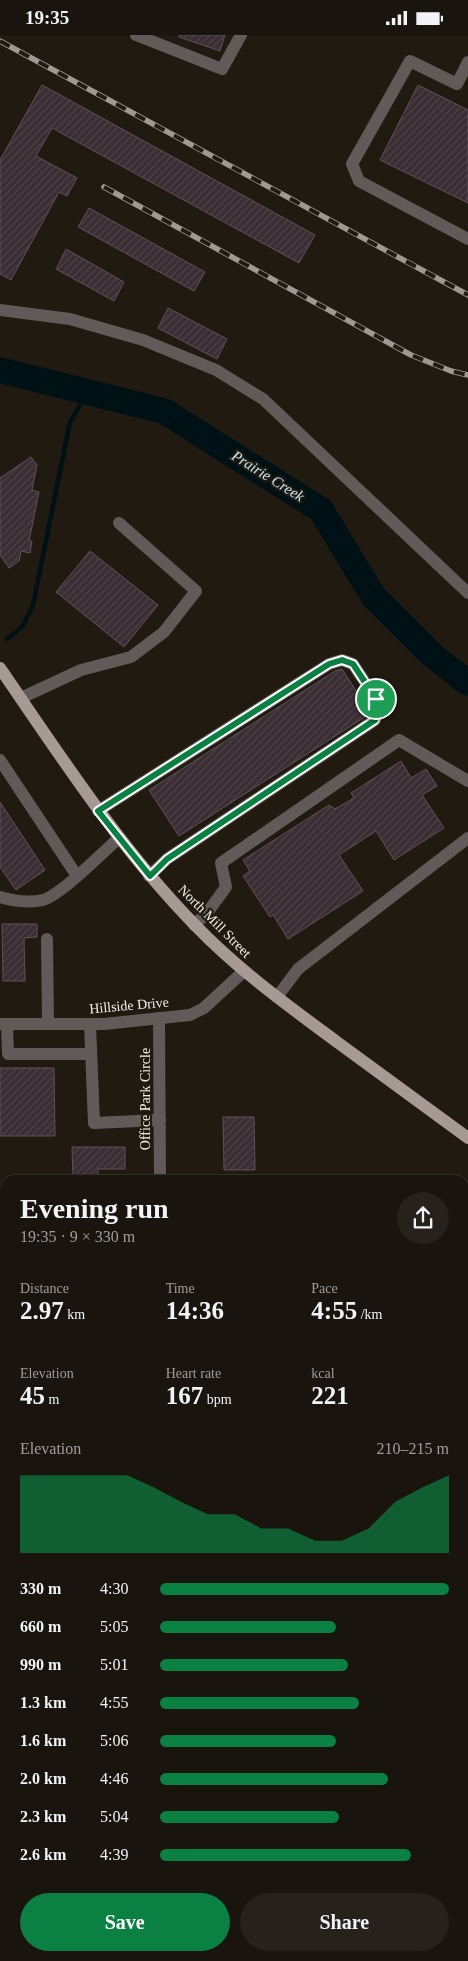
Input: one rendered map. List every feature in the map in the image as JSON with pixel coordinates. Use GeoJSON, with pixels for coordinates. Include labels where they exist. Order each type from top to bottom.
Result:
{"type":"FeatureCollection","features":[{"type":"Feature","properties":{"kind":"main road","name":"North Mill Street"},"geometry":{"type":"LineString","coordinates":[[0,668],[98,811],[150,876],[194,925],[244,971],[277,997],[468,1138]]}},
{"type":"Feature","properties":{"kind":"street"},"geometry":{"type":"LineString","coordinates":[[136,35],[222,69],[241,35]]}},
{"type":"Feature","properties":{"kind":"street"},"geometry":{"type":"LineString","coordinates":[[468,62],[463,87],[410,61],[352,165],[359,181],[468,239]]}},
{"type":"Feature","properties":{"kind":"street"},"geometry":{"type":"LineString","coordinates":[[0,310],[70,319],[143,340],[194,360],[224,375],[263,399],[468,593]]}},
{"type":"Feature","properties":{"kind":"street"},"geometry":{"type":"LineString","coordinates":[[20,698],[81,670],[131,657],[164,633],[196,591],[119,523]]}},
{"type":"Feature","properties":{"kind":"street"},"geometry":{"type":"LineString","coordinates":[[98,811],[329,664],[342,660],[353,664],[376,699],[379,710],[375,720],[167,859],[150,876]]}},
{"type":"Feature","properties":{"kind":"street"},"geometry":{"type":"LineString","coordinates":[[194,925],[207,913],[226,887],[220,863],[399,740],[468,781]]}},
{"type":"Feature","properties":{"kind":"street"},"geometry":{"type":"LineString","coordinates":[[0,760],[77,875]]}},
{"type":"Feature","properties":{"kind":"street"},"geometry":{"type":"LineString","coordinates":[[0,897],[11,901],[43,900],[62,889],[119,837]]}},
{"type":"Feature","properties":{"kind":"street"},"geometry":{"type":"LineString","coordinates":[[277,997],[298,969],[468,838]]}},
{"type":"Feature","properties":{"kind":"street"},"geometry":{"type":"LineString","coordinates":[[47,939],[48,1024]]}},
{"type":"Feature","properties":{"kind":"street","name":"Hillside Drive"},"geometry":{"type":"LineString","coordinates":[[4,1024],[90,1024],[190,1015],[204,1008],[244,971]]}},
{"type":"Feature","properties":{"kind":"street","name":"Office Park Circle"},"geometry":{"type":"LineString","coordinates":[[159,1018],[160,1175]]}},
{"type":"Feature","properties":{"kind":"street"},"geometry":{"type":"LineString","coordinates":[[4,1024],[8,1054],[92,1054]]}},
{"type":"Feature","properties":{"kind":"street"},"geometry":{"type":"LineString","coordinates":[[90,1024],[94,1123],[160,1120]]}},
{"type":"Feature","properties":{"kind":"street"},"geometry":{"type":"LineString","coordinates":[[435,1961],[468,1961]]}},
{"type":"Feature","properties":{"kind":"building"},"geometry":{"type":"Polygon","coordinates":[[[179,35],[225,35],[220,51],[179,37],[179,35]]]}},
{"type":"Feature","properties":{"kind":"building"},"geometry":{"type":"Polygon","coordinates":[[[42,85],[315,235],[299,263],[52,128],[36,156],[77,178],[67,196],[59,192],[11,280],[0,274],[0,160],[42,85]]]}},
{"type":"Feature","properties":{"kind":"building"},"geometry":{"type":"Polygon","coordinates":[[[418,85],[468,110],[468,203],[380,160],[418,85]]]}},
{"type":"Feature","properties":{"kind":"building"},"geometry":{"type":"Polygon","coordinates":[[[89,208],[205,272],[194,291],[78,227],[89,208]]]}},
{"type":"Feature","properties":{"kind":"building"},"geometry":{"type":"Polygon","coordinates":[[[66,249],[124,282],[114,301],[56,269],[66,249]]]}},
{"type":"Feature","properties":{"kind":"building"},"geometry":{"type":"Polygon","coordinates":[[[168,308],[227,339],[217,359],[158,328],[168,308]]]}},
{"type":"Feature","properties":{"kind":"building"},"geometry":{"type":"Polygon","coordinates":[[[31,457],[37,465],[32,490],[39,492],[29,541],[32,541],[30,553],[21,551],[19,561],[9,568],[0,555],[0,478],[31,457]]]}},
{"type":"Feature","properties":{"kind":"building"},"geometry":{"type":"Polygon","coordinates":[[[90,551],[158,605],[124,647],[56,592],[90,551]]]}},
{"type":"Feature","properties":{"kind":"building"},"geometry":{"type":"Polygon","coordinates":[[[342,669],[370,712],[368,715],[179,836],[149,790],[335,671],[342,669]]]}},
{"type":"Feature","properties":{"kind":"building"},"geometry":{"type":"Polygon","coordinates":[[[401,761],[411,778],[426,769],[437,786],[422,795],[444,828],[394,860],[376,831],[339,855],[363,891],[288,939],[273,915],[270,917],[243,876],[250,871],[243,860],[329,805],[335,809],[354,798],[351,793],[401,761]]]}},
{"type":"Feature","properties":{"kind":"building"},"geometry":{"type":"Polygon","coordinates":[[[0,802],[45,870],[16,890],[0,867],[0,802]]]}},
{"type":"Feature","properties":{"kind":"building"},"geometry":{"type":"Polygon","coordinates":[[[2,924],[37,924],[37,937],[24,938],[25,981],[3,981],[2,924]]]}},
{"type":"Feature","properties":{"kind":"building"},"geometry":{"type":"Polygon","coordinates":[[[0,1068],[54,1068],[55,1136],[0,1136],[0,1068]]]}},
{"type":"Feature","properties":{"kind":"building"},"geometry":{"type":"Polygon","coordinates":[[[223,1117],[254,1117],[255,1170],[224,1170],[223,1117]]]}},
{"type":"Feature","properties":{"kind":"building"},"geometry":{"type":"Polygon","coordinates":[[[72,1147],[125,1147],[125,1169],[98,1169],[98,1175],[73,1175],[72,1147]]]}},
{"type":"Feature","properties":{"kind":"waterway","name":"Prairie Creek"},"geometry":{"type":"LineString","coordinates":[[0,370],[164,411],[321,510],[373,596],[433,656],[468,683]]}},
{"type":"Feature","properties":{"kind":"waterway"},"geometry":{"type":"LineString","coordinates":[[7,639],[23,626],[33,605],[70,422],[88,392]]}},
{"type":"Feature","properties":{"kind":"railway"},"geometry":{"type":"LineString","coordinates":[[0,41],[468,295]]}},
{"type":"Feature","properties":{"kind":"railway"},"geometry":{"type":"LineString","coordinates":[[104,187],[411,355],[451,371],[468,375]]}},
{"type":"Feature","properties":{"kind":"route"},"geometry":{"type":"LineString","coordinates":[[342,660],[353,664],[376,699],[379,710],[375,720],[167,859],[150,876],[98,811],[329,664],[342,660]]}}]}
